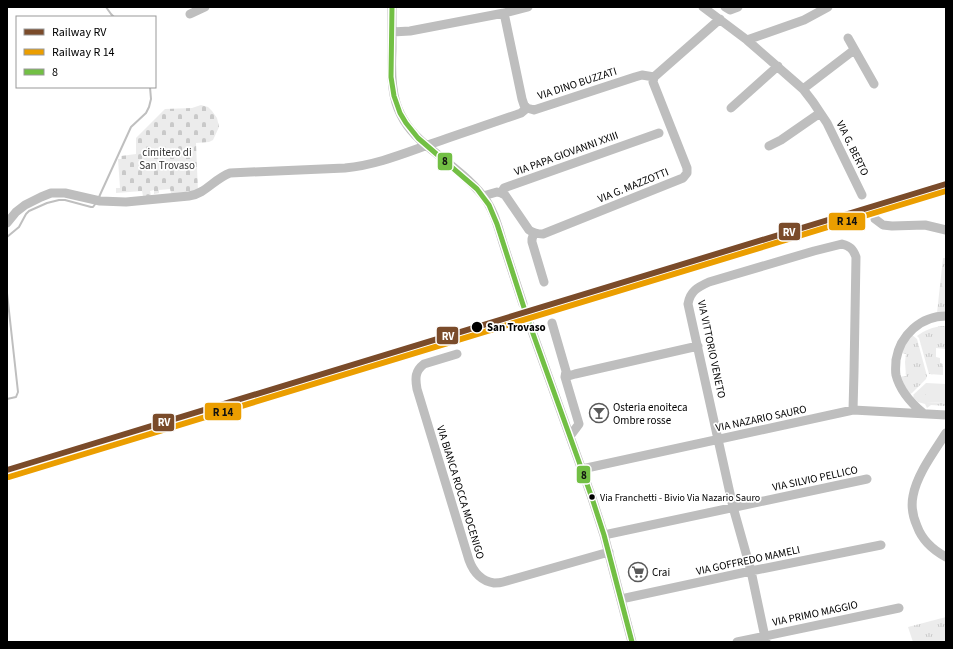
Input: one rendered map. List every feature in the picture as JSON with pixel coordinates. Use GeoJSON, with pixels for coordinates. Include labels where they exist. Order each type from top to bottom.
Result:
{"type":"FeatureCollection","features":[{"type":"Feature","properties":{"kind":"street"},"geometry":{"type":"LineString","coordinates":[[190,14],[205,7]]}},
{"type":"Feature","properties":{"kind":"street"},"geometry":{"type":"LineString","coordinates":[[392,7],[391,77],[394,96],[400,113],[418,138],[458,171],[483,196],[489,205],[497,224],[523,304]]}},
{"type":"Feature","properties":{"kind":"street"},"geometry":{"type":"LineString","coordinates":[[392,32],[410,31],[528,7]]}},
{"type":"Feature","properties":{"kind":"street","name":"VIA G. BERTO"},"geometry":{"type":"LineString","coordinates":[[704,7],[747,40],[803,89],[827,123],[862,195]]}},
{"type":"Feature","properties":{"kind":"street"},"geometry":{"type":"LineString","coordinates":[[725,7],[730,10],[738,7]]}},
{"type":"Feature","properties":{"kind":"street"},"geometry":{"type":"LineString","coordinates":[[747,40],[804,20],[828,7]]}},
{"type":"Feature","properties":{"kind":"street"},"geometry":{"type":"LineString","coordinates":[[504,13],[522,99],[527,108]]}},
{"type":"Feature","properties":{"kind":"street"},"geometry":{"type":"LineString","coordinates":[[654,77],[720,20]]}},
{"type":"Feature","properties":{"kind":"street"},"geometry":{"type":"LineString","coordinates":[[848,38],[874,84]]}},
{"type":"Feature","properties":{"kind":"street"},"geometry":{"type":"LineString","coordinates":[[803,89],[854,50]]}},
{"type":"Feature","properties":{"kind":"street"},"geometry":{"type":"LineString","coordinates":[[731,108],[778,66]]}},
{"type":"Feature","properties":{"kind":"street","name":"VIA DINO BUZZATI"},"geometry":{"type":"LineString","coordinates":[[7,223],[16,212],[25,205],[41,196],[51,194],[65,193],[97,201],[126,202],[198,194],[230,173],[361,167],[404,154],[521,113],[527,108],[534,110],[642,75],[654,77]]}},
{"type":"Feature","properties":{"kind":"street","name":"VIA G. MAZZOTTI"},"geometry":{"type":"LineString","coordinates":[[534,233],[543,234],[683,178],[687,172],[687,168],[653,82],[654,77]]}},
{"type":"Feature","properties":{"kind":"street"},"geometry":{"type":"LineString","coordinates":[[769,146],[781,140],[820,113]]}},
{"type":"Feature","properties":{"kind":"street","name":"VIA PAPA GIOVANNI XXIII"},"geometry":{"type":"LineString","coordinates":[[483,196],[497,192],[500,193],[504,188],[659,133]]}},
{"type":"Feature","properties":{"kind":"street"},"geometry":{"type":"LineString","coordinates":[[500,193],[505,195],[529,230],[534,233],[532,242],[544,282]]}},
{"type":"Feature","properties":{"kind":"street"},"geometry":{"type":"LineString","coordinates":[[875,219],[883,225],[925,226],[946,230]]}},
{"type":"Feature","properties":{"kind":"street","name":"VIA VITTORIO VENETO"},"geometry":{"type":"LineString","coordinates":[[765,639],[751,571],[733,507],[688,304],[691,294],[699,286],[709,282],[820,249],[838,244],[847,245],[852,248],[856,257],[852,410]]}},
{"type":"Feature","properties":{"kind":"street"},"geometry":{"type":"LineString","coordinates":[[922,413],[908,398],[900,386],[895,368],[898,352],[904,338],[917,325],[934,318],[946,316]]}},
{"type":"Feature","properties":{"kind":"street"},"geometry":{"type":"LineString","coordinates":[[527,317],[582,469],[604,535],[632,642]]}},
{"type":"Feature","properties":{"kind":"street"},"geometry":{"type":"LineString","coordinates":[[552,323],[566,371],[565,377],[579,424],[570,436]]}},
{"type":"Feature","properties":{"kind":"street"},"geometry":{"type":"LineString","coordinates":[[565,377],[698,346]]}},
{"type":"Feature","properties":{"kind":"street","name":"VIA BIANCA ROCCA MOCENIGO"},"geometry":{"type":"LineString","coordinates":[[457,354],[424,364],[416,374],[415,381],[472,568],[485,580],[494,583],[503,582],[608,552]]}},
{"type":"Feature","properties":{"kind":"street","name":"VIA NAZARIO SAURO"},"geometry":{"type":"LineString","coordinates":[[582,469],[852,410],[946,415]]}},
{"type":"Feature","properties":{"kind":"street"},"geometry":{"type":"LineString","coordinates":[[946,433],[915,488],[912,505],[918,530],[928,544],[937,552],[946,557]]}},
{"type":"Feature","properties":{"kind":"street","name":"VIA SILVIO PELLICO"},"geometry":{"type":"LineString","coordinates":[[604,535],[867,479]]}},
{"type":"Feature","properties":{"kind":"street","name":"VIA GOFFREDO MAMELI"},"geometry":{"type":"LineString","coordinates":[[621,599],[881,545]]}},
{"type":"Feature","properties":{"kind":"street","name":"VIA PRIMO MAGGIO"},"geometry":{"type":"LineString","coordinates":[[737,642],[765,639],[899,608]]}},
{"type":"Feature","properties":{"kind":"green space","name":"cimitero di San Trovaso"},"geometry":{"type":"Polygon","coordinates":[[[201,105],[208,107],[212,111],[217,118],[219,127],[213,140],[209,142],[196,143],[198,192],[171,193],[170,189],[159,190],[159,193],[154,194],[154,190],[150,191],[151,196],[143,196],[142,191],[116,193],[116,188],[120,188],[118,159],[121,159],[121,156],[136,154],[136,138],[165,109],[192,108],[201,105]]]}},
{"type":"Feature","properties":{"kind":"green space"},"geometry":{"type":"Polygon","coordinates":[[[943,258],[946,258],[946,312],[937,313],[943,258]]]}},
{"type":"Feature","properties":{"kind":"green space"},"geometry":{"type":"Polygon","coordinates":[[[944,267],[946,267],[946,292],[942,292],[944,267]]]}},
{"type":"Feature","properties":{"kind":"green space"},"geometry":{"type":"Polygon","coordinates":[[[946,326],[946,349],[936,348],[936,357],[940,358],[940,363],[943,364],[943,375],[929,374],[919,338],[917,336],[929,329],[946,326]]]}},
{"type":"Feature","properties":{"kind":"green space"},"geometry":{"type":"Polygon","coordinates":[[[911,334],[917,339],[927,376],[926,379],[910,394],[901,377],[906,376],[906,354],[901,353],[911,334]]]}},
{"type":"Feature","properties":{"kind":"green space"},"geometry":{"type":"Polygon","coordinates":[[[926,383],[926,402],[946,403],[946,406],[931,405],[927,408],[925,404],[918,402],[913,397],[913,395],[926,383]]]}},
{"type":"Feature","properties":{"kind":"green space"},"geometry":{"type":"Polygon","coordinates":[[[926,383],[946,384],[946,403],[926,402],[926,383]]]}},
{"type":"Feature","properties":{"kind":"green space"},"geometry":{"type":"Polygon","coordinates":[[[946,617],[946,642],[913,642],[908,627],[946,617]]]}},
{"type":"Feature","properties":{"kind":"waterway"},"geometry":{"type":"LineString","coordinates":[[106,7],[113,16]]}},
{"type":"Feature","properties":{"kind":"waterway"},"geometry":{"type":"LineString","coordinates":[[99,197],[131,127],[146,113],[149,107],[151,99],[150,88]]}},
{"type":"Feature","properties":{"kind":"waterway"},"geometry":{"type":"LineString","coordinates":[[7,237],[19,227],[29,211],[47,203],[65,200],[91,207],[93,207],[96,203]]}},
{"type":"Feature","properties":{"kind":"waterway"},"geometry":{"type":"LineString","coordinates":[[7,293],[18,392],[16,397],[7,399]]}},
{"type":"Feature","properties":{"kind":"rail line","name":"RV"},"geometry":{"type":"LineString","coordinates":[[7,470],[946,184]]}},
{"type":"Feature","properties":{"kind":"transit line","name":"8"},"geometry":{"type":"LineString","coordinates":[[392,7],[391,77],[394,96],[400,113],[418,138],[477,189],[489,205],[497,224],[527,317],[592,498],[604,535],[632,642]]}},
{"type":"Feature","properties":{"kind":"transit line"},"geometry":{"type":"LineString","coordinates":[[9,477],[946,191]]}},
{"type":"Feature","properties":{"kind":"place","name":"San Trovaso"},"geometry":{"type":"Point","coordinates":[477,327]}},
{"type":"Feature","properties":{"kind":"place","name":"Osteria enoiteca Ombre rosse"},"geometry":{"type":"Point","coordinates":[599,413]}},
{"type":"Feature","properties":{"kind":"place","name":"Via Franchetti - Bivio Via Nazario Sauro"},"geometry":{"type":"Point","coordinates":[592,497]}},
{"type":"Feature","properties":{"kind":"place","name":"Crai"},"geometry":{"type":"Point","coordinates":[638,572]}}]}
